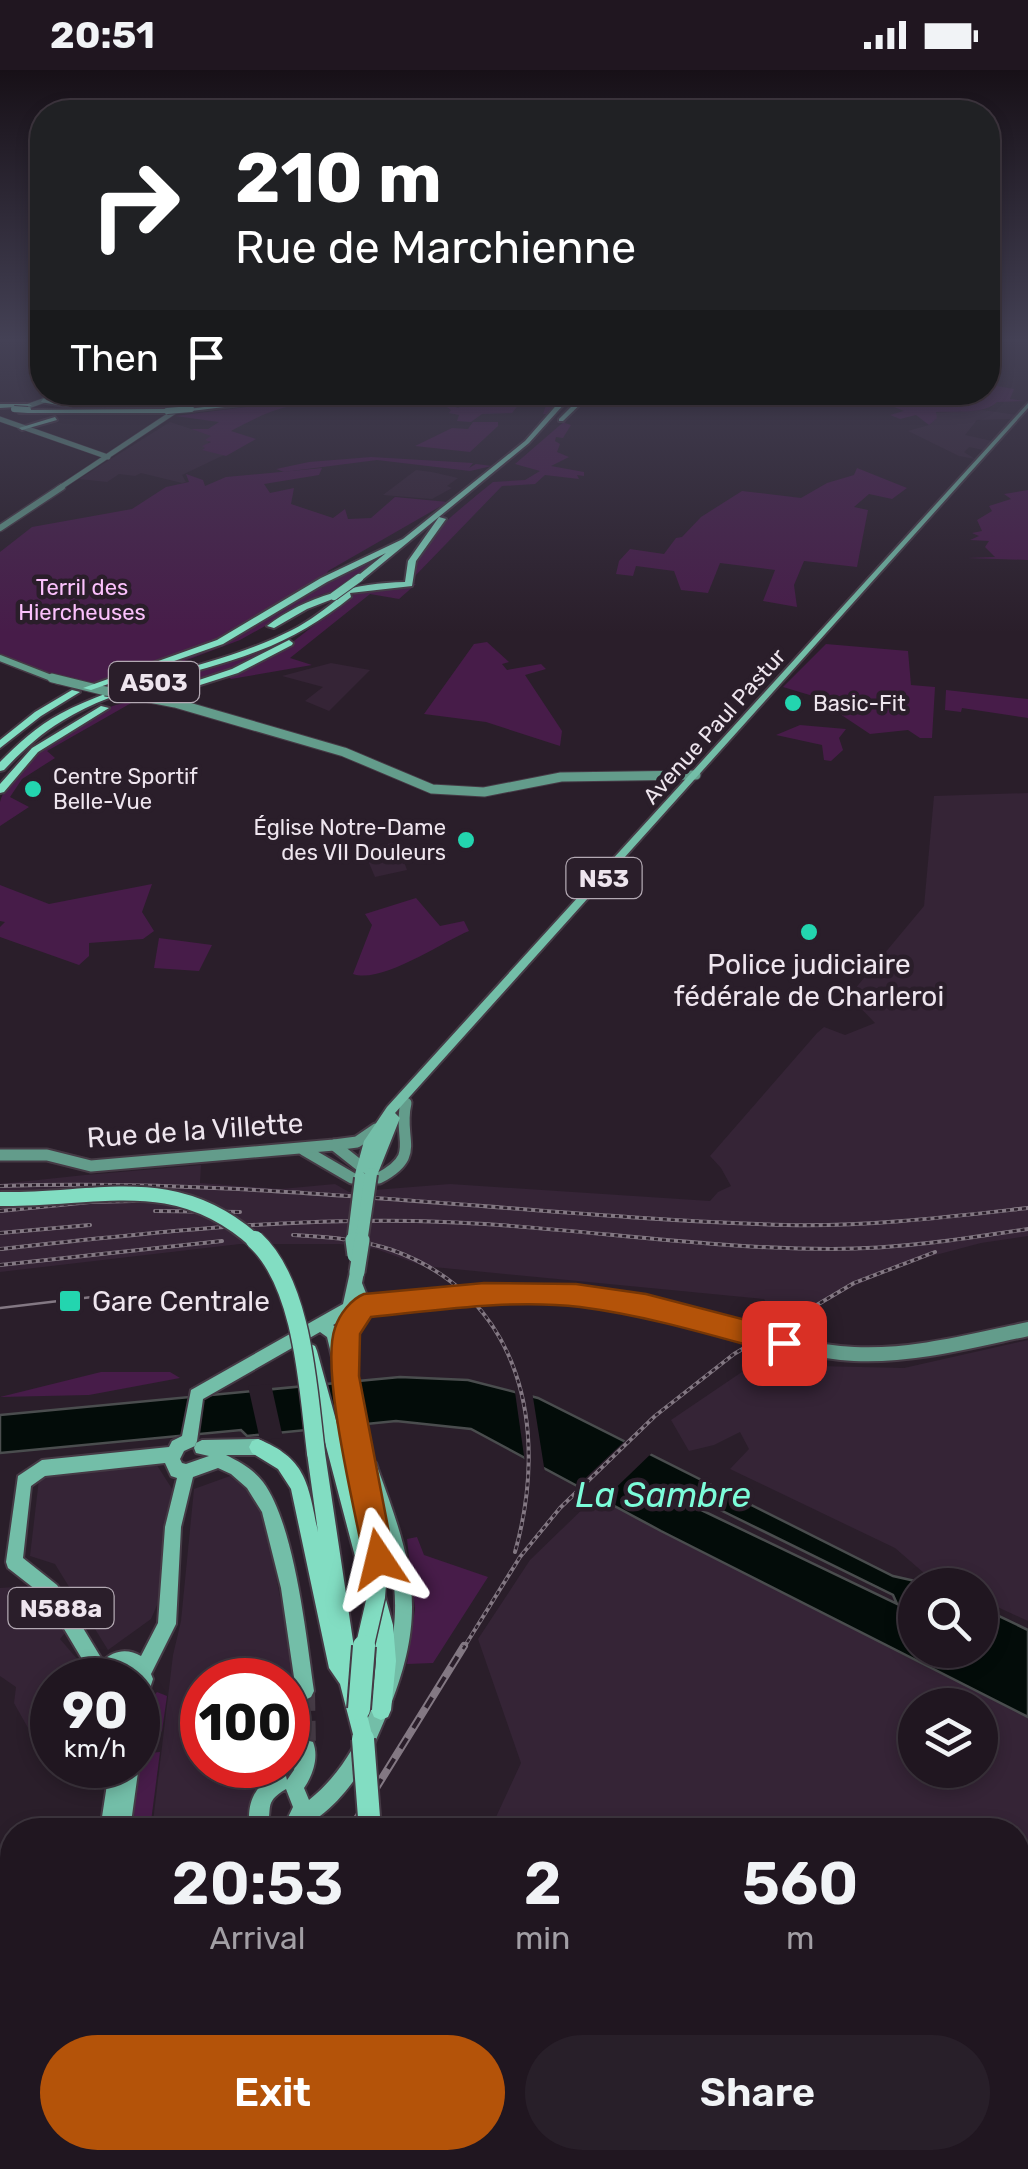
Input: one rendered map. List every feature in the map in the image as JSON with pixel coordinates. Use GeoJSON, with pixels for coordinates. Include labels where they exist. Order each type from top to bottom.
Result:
{"type":"FeatureCollection","features":[{"type":"Feature","properties":{"kind":"highway","name":"A503"},"geometry":{"type":"LineString","coordinates":[[0,754],[34,725],[68,708],[283,630],[442,519],[536,437]]}},
{"type":"Feature","properties":{"kind":"highway","name":"A503"},"geometry":{"type":"LineString","coordinates":[[0,768],[21,745],[68,715],[279,640],[320,617],[403,540],[504,466]]}},
{"type":"Feature","properties":{"kind":"highway"},"geometry":{"type":"LineString","coordinates":[[200,660],[325,596],[366,586],[410,584],[412,561],[442,519]]}},
{"type":"Feature","properties":{"kind":"highway"},"geometry":{"type":"LineString","coordinates":[[91,692],[220,642],[324,580],[403,540]]}},
{"type":"Feature","properties":{"kind":"highway"},"geometry":{"type":"LineString","coordinates":[[147,699],[252,664],[320,617]]}},
{"type":"Feature","properties":{"kind":"highway"},"geometry":{"type":"LineString","coordinates":[[0,745],[70,688]]}},
{"type":"Feature","properties":{"kind":"highway"},"geometry":{"type":"LineString","coordinates":[[171,702],[170,696],[178,690]]}},
{"type":"Feature","properties":{"kind":"highway"},"geometry":{"type":"LineString","coordinates":[[0,790],[21,762],[44,742],[126,696]]}},
{"type":"Feature","properties":{"kind":"highway"},"geometry":{"type":"LineString","coordinates":[[0,1202],[138,1191],[184,1199],[218,1213],[252,1237],[268,1256],[289,1292],[320,1386],[366,1563],[386,1644],[381,1710]]}},
{"type":"Feature","properties":{"kind":"highway"},"geometry":{"type":"LineString","coordinates":[[299,1326],[349,1681],[359,1709]]}},
{"type":"Feature","properties":{"kind":"highway"},"geometry":{"type":"LineString","coordinates":[[360,1445],[379,1559],[376,1597],[362,1657],[359,1709],[369,1818]]}},
{"type":"Feature","properties":{"kind":"highway"},"geometry":{"type":"LineString","coordinates":[[258,1446],[277,1454],[294,1474],[339,1668],[349,1681]]}},
{"type":"Feature","properties":{"kind":"main road"},"geometry":{"type":"LineString","coordinates":[[0,528],[138,437]]}},
{"type":"Feature","properties":{"kind":"main road","name":"Avenue Paul Pastur"},"geometry":{"type":"LineString","coordinates":[[362,1140],[379,1126],[999,437]]}},
{"type":"Feature","properties":{"kind":"main road"},"geometry":{"type":"LineString","coordinates":[[0,661],[70,688],[171,702],[344,752],[432,789],[489,791],[561,777],[696,776]]}},
{"type":"Feature","properties":{"kind":"main road"},"geometry":{"type":"LineString","coordinates":[[91,692],[126,696]]}},
{"type":"Feature","properties":{"kind":"main road","name":"Avenue Paul Pastur"},"geometry":{"type":"LineString","coordinates":[[366,1166],[428,1071]]}},
{"type":"Feature","properties":{"kind":"main road"},"geometry":{"type":"LineString","coordinates":[[300,1148],[392,1173],[408,1154],[409,1142],[402,1121],[406,1103]]}},
{"type":"Feature","properties":{"kind":"main road","name":"Avenue Paul Pastur"},"geometry":{"type":"LineString","coordinates":[[366,1166],[379,1126]]}},
{"type":"Feature","properties":{"kind":"main road","name":"Rue de la Villette"},"geometry":{"type":"LineString","coordinates":[[0,1155],[47,1155],[91,1166],[334,1146],[362,1140]]}},
{"type":"Feature","properties":{"kind":"main road"},"geometry":{"type":"LineString","coordinates":[[334,1146],[366,1166]]}},
{"type":"Feature","properties":{"kind":"main road","name":"N53"},"geometry":{"type":"LineString","coordinates":[[356,1307],[353,1239],[366,1166]]}},
{"type":"Feature","properties":{"kind":"main road"},"geometry":{"type":"LineString","coordinates":[[150,1658],[167,1624],[173,1526],[193,1453],[194,1398],[318,1324],[356,1307],[484,1295],[546,1294],[616,1300],[784,1343],[852,1354],[917,1352],[1028,1329]]}},
{"type":"Feature","properties":{"kind":"main road"},"geometry":{"type":"LineString","coordinates":[[342,1357],[348,1324],[356,1307]]}},
{"type":"Feature","properties":{"kind":"main road"},"geometry":{"type":"LineString","coordinates":[[303,1818],[327,1798],[359,1759],[401,1655],[406,1604],[402,1566],[360,1445],[342,1357],[332,1329],[318,1324]]}},
{"type":"Feature","properties":{"kind":"main road"},"geometry":{"type":"LineString","coordinates":[[193,1453],[236,1445],[258,1446]]}},
{"type":"Feature","properties":{"kind":"main road"},"geometry":{"type":"LineString","coordinates":[[193,1453],[230,1464],[264,1497],[300,1658]]}},
{"type":"Feature","properties":{"kind":"main road","name":"N588a"},"geometry":{"type":"LineString","coordinates":[[88,1658],[50,1592],[14,1562],[24,1482],[42,1468],[172,1454],[174,1467],[193,1453]]}},
{"type":"Feature","properties":{"kind":"main road"},"geometry":{"type":"LineString","coordinates":[[111,1818],[115,1788]]}},
{"type":"Feature","properties":{"kind":"main road"},"geometry":{"type":"LineString","coordinates":[[122,1818],[126,1788]]}},
{"type":"Feature","properties":{"kind":"main road"},"geometry":{"type":"LineString","coordinates":[[257,1818],[259,1802],[269,1788]]}},
{"type":"Feature","properties":{"kind":"main road"},"geometry":{"type":"LineString","coordinates":[[292,1788],[302,1799],[297,1818]]}},
{"type":"Feature","properties":{"kind":"street"},"geometry":{"type":"LineString","coordinates":[[49,437],[108,457]]}},
{"type":"Feature","properties":{"kind":"shaded area"},"geometry":{"type":"Polygon","coordinates":[[[146,437],[211,437],[206,447],[224,455],[182,475],[186,482],[182,483],[141,473],[119,474],[107,482],[79,479],[146,437]]]}},
{"type":"Feature","properties":{"kind":"shaded area"},"geometry":{"type":"Polygon","coordinates":[[[920,437],[974,437],[992,441],[983,450],[969,447],[964,452],[975,459],[959,456],[920,437]]]}},
{"type":"Feature","properties":{"kind":"shaded area"},"geometry":{"type":"Polygon","coordinates":[[[416,470],[458,478],[447,486],[452,488],[432,499],[383,495],[416,470]]]}},
{"type":"Feature","properties":{"kind":"shaded area"},"geometry":{"type":"Polygon","coordinates":[[[331,663],[370,670],[329,711],[305,701],[323,687],[282,676],[331,663]]]}},
{"type":"Feature","properties":{"kind":"shaded area"},"geometry":{"type":"Polygon","coordinates":[[[1028,793],[1028,1236],[981,1243],[909,1262],[850,1288],[787,1325],[777,1322],[764,1299],[423,1266],[376,1249],[339,1244],[240,1244],[0,1272],[0,1184],[85,1175],[201,1165],[200,1183],[281,1189],[335,1184],[349,1192],[450,1184],[710,1201],[731,1186],[710,1156],[817,1033],[824,1027],[845,1035],[875,1023],[849,996],[924,906],[934,796],[1028,793]]]}},
{"type":"Feature","properties":{"kind":"shaded area"},"geometry":{"type":"Polygon","coordinates":[[[397,842],[407,870],[375,877],[363,849],[397,842]]]}},
{"type":"Feature","properties":{"kind":"shaded area"},"geometry":{"type":"Polygon","coordinates":[[[1028,1340],[1028,1621],[998,1607],[998,1568],[918,1568],[895,1548],[730,1469],[749,1449],[740,1432],[714,1445],[689,1451],[671,1420],[767,1355],[817,1366],[904,1368],[1028,1340]]]}},
{"type":"Feature","properties":{"kind":"shaded area"},"geometry":{"type":"Polygon","coordinates":[[[153,1459],[174,1492],[165,1528],[161,1596],[151,1619],[108,1650],[55,1564],[30,1556],[39,1479],[57,1472],[153,1459]]]}},
{"type":"Feature","properties":{"kind":"shaded area"},"geometry":{"type":"Polygon","coordinates":[[[230,1476],[254,1496],[264,1518],[290,1658],[180,1658],[180,1788],[260,1788],[247,1818],[153,1818],[173,1655],[181,1621],[194,1489],[230,1476]]]}},
{"type":"Feature","properties":{"kind":"shaded area"},"geometry":{"type":"Polygon","coordinates":[[[592,1500],[604,1500],[898,1650],[898,1668],[932,1668],[971,1688],[898,1688],[898,1788],[998,1788],[998,1702],[1028,1717],[1028,1818],[496,1818],[521,1763],[478,1639],[530,1560],[592,1500]]]}},
{"type":"Feature","properties":{"kind":"shaded area"},"geometry":{"type":"Polygon","coordinates":[[[31,1586],[65,1633],[60,1639],[76,1658],[30,1658],[30,1731],[14,1703],[16,1687],[0,1676],[0,1588],[31,1586]]]}},
{"type":"Feature","properties":{"kind":"green space"},"geometry":{"type":"Polygon","coordinates":[[[434,437],[486,437],[470,452],[415,446],[434,437]]]}},
{"type":"Feature","properties":{"kind":"green space"},"geometry":{"type":"Polygon","coordinates":[[[546,437],[564,437],[556,437],[560,444],[557,452],[569,457],[551,466],[584,472],[584,476],[577,475],[579,479],[545,475],[535,484],[502,486],[415,576],[409,575],[420,550],[431,537],[493,482],[525,480],[540,471],[515,464],[546,437]]]}},
{"type":"Feature","properties":{"kind":"green space"},"geometry":{"type":"Polygon","coordinates":[[[256,439],[226,456],[202,450],[211,442],[205,440],[256,439]]]}},
{"type":"Feature","properties":{"kind":"green space"},"geometry":{"type":"Polygon","coordinates":[[[371,457],[473,463],[469,468],[476,464],[492,466],[470,471],[377,460],[284,472],[276,469],[371,457]]]}},
{"type":"Feature","properties":{"kind":"green space","name":"Terril des Hiercheuses"},"geometry":{"type":"Polygon","coordinates":[[[322,468],[319,475],[264,484],[270,493],[294,488],[291,504],[333,518],[345,509],[348,519],[371,518],[395,497],[448,502],[328,571],[324,580],[272,614],[186,657],[243,634],[324,581],[393,548],[337,590],[320,595],[240,640],[110,689],[88,688],[0,658],[0,552],[32,527],[132,509],[166,487],[189,482],[186,474],[203,480],[205,486],[226,477],[322,468]]]}},
{"type":"Feature","properties":{"kind":"green space"},"geometry":{"type":"Polygon","coordinates":[[[857,468],[907,488],[892,499],[869,494],[854,507],[868,510],[857,567],[804,561],[794,585],[797,607],[763,601],[775,570],[720,563],[708,593],[681,590],[674,571],[636,566],[633,576],[616,574],[619,561],[630,549],[664,554],[701,517],[742,491],[801,498],[827,483],[854,475],[857,468]]]}},
{"type":"Feature","properties":{"kind":"green space"},"geometry":{"type":"Polygon","coordinates":[[[1028,490],[1028,560],[967,558],[995,557],[985,547],[989,541],[970,540],[979,536],[972,533],[982,531],[977,520],[992,511],[989,506],[1011,499],[1004,494],[1028,490]]]}},
{"type":"Feature","properties":{"kind":"green space"},"geometry":{"type":"Polygon","coordinates":[[[416,584],[399,599],[370,594],[290,658],[312,665],[231,679],[228,676],[290,644],[362,588],[416,584]]]}},
{"type":"Feature","properties":{"kind":"green space"},"geometry":{"type":"Polygon","coordinates":[[[292,637],[260,658],[217,677],[172,690],[136,692],[292,637]]]}},
{"type":"Feature","properties":{"kind":"green space"},"geometry":{"type":"Polygon","coordinates":[[[487,642],[509,662],[502,664],[507,670],[541,664],[546,669],[525,675],[562,731],[560,746],[486,722],[424,714],[474,644],[487,642]]]}},
{"type":"Feature","properties":{"kind":"green space"},"geometry":{"type":"Polygon","coordinates":[[[826,644],[908,651],[911,685],[935,687],[932,738],[920,738],[908,730],[870,734],[813,696],[783,687],[826,644]]]}},
{"type":"Feature","properties":{"kind":"green space"},"geometry":{"type":"Polygon","coordinates":[[[946,690],[1028,699],[1028,718],[962,708],[961,712],[945,710],[946,690]]]}},
{"type":"Feature","properties":{"kind":"green space"},"geometry":{"type":"Polygon","coordinates":[[[133,702],[47,751],[55,758],[22,779],[10,797],[29,807],[0,826],[0,802],[7,787],[36,754],[97,712],[133,702]]]}},
{"type":"Feature","properties":{"kind":"green space"},"geometry":{"type":"Polygon","coordinates":[[[800,725],[846,729],[839,738],[843,750],[831,761],[824,760],[822,745],[776,735],[800,725]]]}},
{"type":"Feature","properties":{"kind":"green space"},"geometry":{"type":"Polygon","coordinates":[[[152,884],[142,912],[154,931],[143,939],[89,943],[89,956],[79,965],[0,937],[0,927],[5,922],[0,921],[0,885],[49,904],[152,884]]]}},
{"type":"Feature","properties":{"kind":"green space"},"geometry":{"type":"Polygon","coordinates":[[[416,898],[440,926],[464,921],[469,931],[395,968],[353,974],[372,925],[365,914],[416,898]]]}},
{"type":"Feature","properties":{"kind":"green space"},"geometry":{"type":"Polygon","coordinates":[[[159,938],[212,945],[199,971],[154,968],[159,938]]]}},
{"type":"Feature","properties":{"kind":"green space"},"geometry":{"type":"Polygon","coordinates":[[[101,1372],[170,1372],[180,1378],[89,1395],[0,1397],[101,1372]]]}},
{"type":"Feature","properties":{"kind":"green space"},"geometry":{"type":"Polygon","coordinates":[[[417,1537],[424,1555],[488,1577],[433,1663],[407,1664],[415,1609],[407,1539],[417,1537]]]}},
{"type":"Feature","properties":{"kind":"green space"},"geometry":{"type":"Polygon","coordinates":[[[160,1693],[167,1696],[160,1732],[160,1693]]]}},
{"type":"Feature","properties":{"kind":"green space"},"geometry":{"type":"Polygon","coordinates":[[[134,1788],[155,1788],[151,1818],[129,1818],[134,1788]]]}},
{"type":"Feature","properties":{"kind":"water","name":"La Sambre"},"geometry":{"type":"Polygon","coordinates":[[[400,1377],[468,1380],[538,1398],[898,1577],[898,1651],[471,1429],[396,1421],[247,1436],[241,1430],[0,1453],[0,1415],[400,1377]],[[698,1499],[695,1507],[897,1604],[893,1595],[698,1499]]]}},
{"type":"Feature","properties":{"kind":"water","name":"La Sambre"},"geometry":{"type":"Polygon","coordinates":[[[998,1616],[1028,1630],[1028,1717],[998,1702],[998,1688],[971,1688],[931,1668],[998,1668],[998,1616]]]}},
{"type":"Feature","properties":{"kind":"pier"},"geometry":{"type":"Polygon","coordinates":[[[271,1384],[283,1438],[260,1440],[248,1386],[271,1384]]]}},
{"type":"Feature","properties":{"kind":"pier"},"geometry":{"type":"Polygon","coordinates":[[[514,1385],[532,1391],[545,1473],[525,1463],[514,1385]]]}},
{"type":"Feature","properties":{"kind":"pier"},"geometry":{"type":"Polygon","coordinates":[[[630,1436],[656,1449],[600,1503],[574,1489],[630,1436]]]}},
{"type":"Feature","properties":{"kind":"tram line"},"geometry":{"type":"LineString","coordinates":[[0,1308],[109,1295]]}},
{"type":"Feature","properties":{"kind":"railway"},"geometry":{"type":"LineString","coordinates":[[0,1186],[197,1187],[786,1225],[877,1223],[1028,1208]]}},
{"type":"Feature","properties":{"kind":"railway"},"geometry":{"type":"LineString","coordinates":[[0,1211],[90,1202],[175,1200]]}},
{"type":"Feature","properties":{"kind":"railway"},"geometry":{"type":"LineString","coordinates":[[155,1211],[240,1212]]}},
{"type":"Feature","properties":{"kind":"railway"},"geometry":{"type":"LineString","coordinates":[[0,1249],[312,1222],[468,1223],[728,1245],[832,1249],[906,1245],[1028,1229]]}},
{"type":"Feature","properties":{"kind":"railway"},"geometry":{"type":"LineString","coordinates":[[0,1233],[90,1225]]}},
{"type":"Feature","properties":{"kind":"railway"},"geometry":{"type":"LineString","coordinates":[[293,1235],[343,1239],[392,1250],[437,1272],[472,1300],[498,1335],[516,1374],[526,1416],[529,1461],[515,1552]]}},
{"type":"Feature","properties":{"kind":"railway"},"geometry":{"type":"LineString","coordinates":[[0,1265],[222,1241]]}},
{"type":"Feature","properties":{"kind":"railway"},"geometry":{"type":"LineString","coordinates":[[463,1649],[520,1557],[560,1508],[655,1416],[734,1354],[854,1283],[935,1252]]}},
{"type":"Feature","properties":{"kind":"railway"},"geometry":{"type":"LineString","coordinates":[[357,1818],[464,1646]]}},
{"type":"Feature","properties":{"kind":"place","name":"Basic-Fit"},"geometry":{"type":"Point","coordinates":[793,703]}},
{"type":"Feature","properties":{"kind":"place","name":"Centre Sportif Belle-Vue"},"geometry":{"type":"Point","coordinates":[33,789]}},
{"type":"Feature","properties":{"kind":"place","name":"Église Notre-Dame des VII Douleurs"},"geometry":{"type":"Point","coordinates":[466,840]}},
{"type":"Feature","properties":{"kind":"place","name":"Police judiciaire fédérale de Charleroi"},"geometry":{"type":"Point","coordinates":[809,932]}},
{"type":"Feature","properties":{"kind":"place","name":"Gare Centrale"},"geometry":{"type":"Point","coordinates":[70,1301]}},
{"type":"Feature","properties":{"kind":"route"},"geometry":{"type":"LineString","coordinates":[[379,1559],[345,1376],[346,1331],[364,1306],[484,1295],[576,1295],[646,1306],[784,1343]]}}]}
